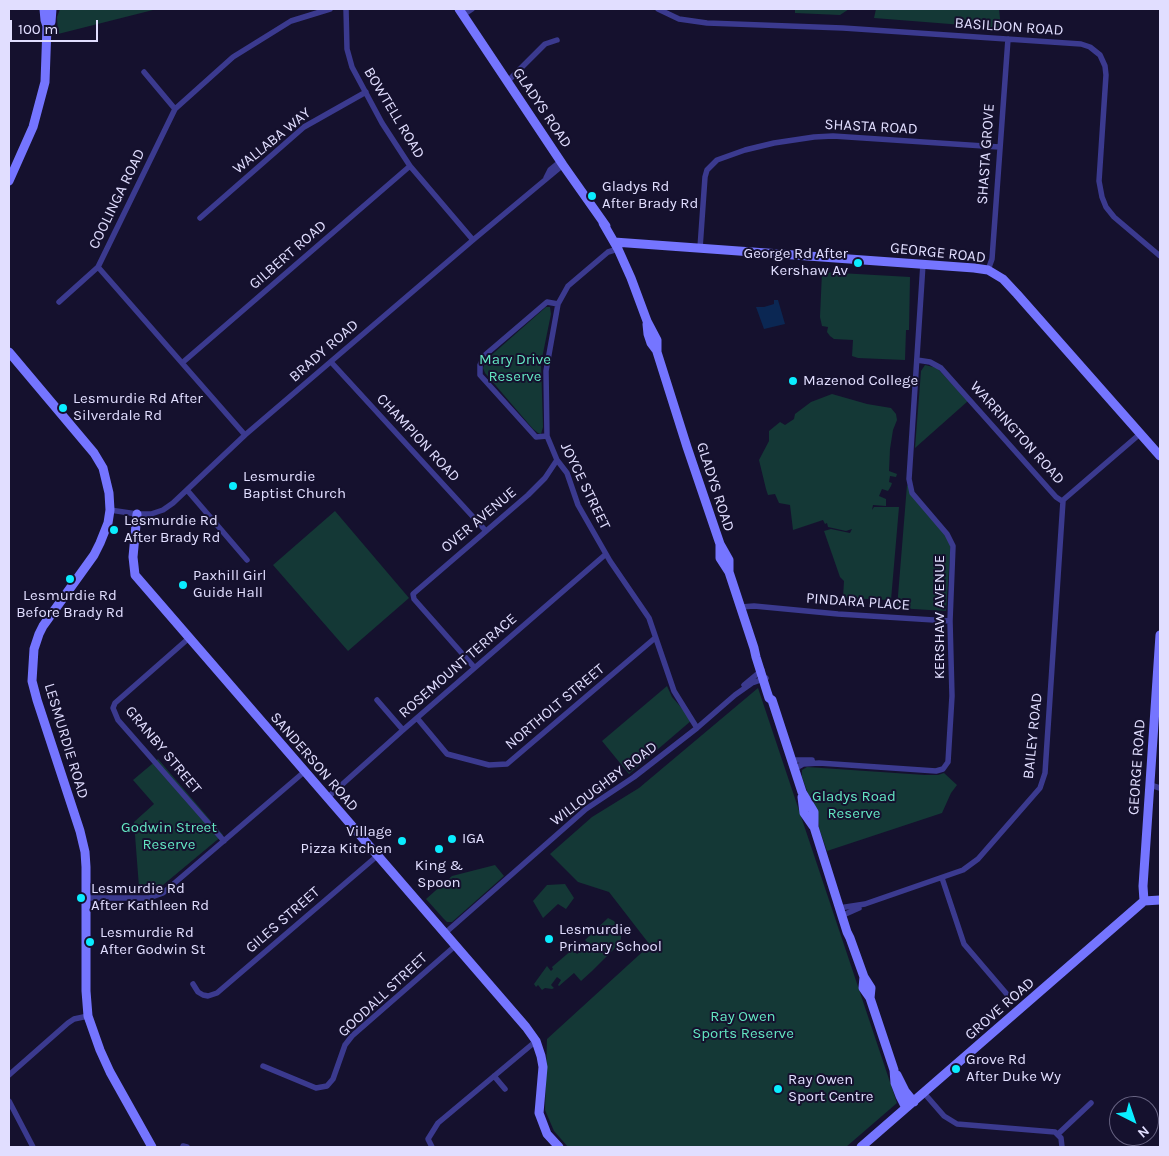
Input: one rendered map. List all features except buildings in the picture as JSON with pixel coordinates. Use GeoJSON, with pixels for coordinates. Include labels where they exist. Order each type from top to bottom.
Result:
{"type":"FeatureCollection","features":[{"type":"Feature","properties":{"kind":"street"},"geometry":{"type":"LineString","coordinates":[[9,182],[38,112],[46,75],[48,26],[45,20],[44,9]]}},
{"type":"Feature","properties":{"kind":"street"},"geometry":{"type":"LineString","coordinates":[[48,26],[51,22],[52,9]]}},
{"type":"Feature","properties":{"kind":"street","name":"COOLINGA ROAD"},"geometry":{"type":"LineString","coordinates":[[245,435],[98,267],[175,109],[233,57],[291,22],[330,9]]}},
{"type":"Feature","properties":{"kind":"street","name":"BOWTELL ROAD"},"geometry":{"type":"LineString","coordinates":[[346,9],[347,49],[352,67],[382,123],[410,166],[473,240]]}},
{"type":"Feature","properties":{"kind":"street"},"geometry":{"type":"LineString","coordinates":[[461,12],[472,9]]}},
{"type":"Feature","properties":{"kind":"street","name":"BASILDON ROAD"},"geometry":{"type":"LineString","coordinates":[[658,9],[679,19],[707,22],[843,28],[1008,39],[1084,45],[1094,48],[1103,61],[1106,75],[1099,181],[1102,197],[1106,207],[1114,217],[1160,256]]}},
{"type":"Feature","properties":{"kind":"street","name":"GLADYS ROAD"},"geometry":{"type":"LineString","coordinates":[[461,12],[603,222],[629,264],[631,278],[647,321],[651,343],[657,352],[720,544],[729,560],[729,572],[763,674],[769,698],[772,700],[802,792],[813,810],[814,828],[848,935],[864,977],[863,988],[870,998],[894,1070],[905,1091],[914,1102]]}},
{"type":"Feature","properties":{"kind":"street","name":"SHASTA GROVE"},"geometry":{"type":"LineString","coordinates":[[988,270],[992,259],[1008,39]]}},
{"type":"Feature","properties":{"kind":"street"},"geometry":{"type":"LineString","coordinates":[[507,82],[545,44],[557,40]]}},
{"type":"Feature","properties":{"kind":"street"},"geometry":{"type":"LineString","coordinates":[[144,72],[175,109]]}},
{"type":"Feature","properties":{"kind":"street","name":"WALLABA WAY"},"geometry":{"type":"LineString","coordinates":[[200,218],[304,127],[366,92]]}},
{"type":"Feature","properties":{"kind":"street","name":"SHASTA ROAD"},"geometry":{"type":"LineString","coordinates":[[700,248],[707,170],[717,160],[745,150],[774,143],[833,136],[1000,147]]}},
{"type":"Feature","properties":{"kind":"street","name":"BRADY ROAD"},"geometry":{"type":"LineString","coordinates":[[110,510],[138,514],[157,513],[187,490],[245,435],[546,178],[550,170],[562,163]]}},
{"type":"Feature","properties":{"kind":"street","name":"GILBERT ROAD"},"geometry":{"type":"LineString","coordinates":[[182,363],[410,166]]}},
{"type":"Feature","properties":{"kind":"street","name":"GEORGE ROAD"},"geometry":{"type":"LineString","coordinates":[[618,245],[632,243],[988,270],[1003,279],[1012,288],[1160,456]]}},
{"type":"Feature","properties":{"kind":"street","name":"JOYCE STREET"},"geometry":{"type":"LineString","coordinates":[[618,245],[568,286],[558,304],[546,371],[547,436],[557,460],[567,473],[578,505],[606,554],[649,618],[674,690],[697,728]]}},
{"type":"Feature","properties":{"kind":"street","name":"KERSHAW AVENUE"},"geometry":{"type":"LineString","coordinates":[[793,765],[814,760],[819,763],[936,771],[945,767],[948,759],[952,704],[950,621],[952,542],[916,498],[909,484],[923,264]]}},
{"type":"Feature","properties":{"kind":"street"},"geometry":{"type":"LineString","coordinates":[[59,302],[98,267]]}},
{"type":"Feature","properties":{"kind":"street"},"geometry":{"type":"LineString","coordinates":[[547,436],[536,438],[480,375],[480,365],[485,355],[547,302],[558,304]]}},
{"type":"Feature","properties":{"kind":"street","name":"LESMURDIE ROAD"},"geometry":{"type":"LineString","coordinates":[[9,352],[94,452],[107,480],[110,510],[106,531],[94,555],[43,626],[36,642],[32,681],[85,852],[86,991],[88,1016],[110,1072],[152,1147]]}},
{"type":"Feature","properties":{"kind":"street","name":"WARRINGTON ROAD"},"geometry":{"type":"LineString","coordinates":[[916,360],[930,362],[941,368],[1056,496],[1064,501],[1141,433]]}},
{"type":"Feature","properties":{"kind":"street","name":"CHAMPION ROAD"},"geometry":{"type":"LineString","coordinates":[[330,362],[486,531]]}},
{"type":"Feature","properties":{"kind":"street","name":"OVER AVENUE"},"geometry":{"type":"LineString","coordinates":[[474,668],[414,599],[413,594],[538,485],[557,460]]}},
{"type":"Feature","properties":{"kind":"street"},"geometry":{"type":"LineString","coordinates":[[187,490],[247,560]]}},
{"type":"Feature","properties":{"kind":"street","name":"BAILEY ROAD"},"geometry":{"type":"LineString","coordinates":[[842,912],[964,870],[975,862],[1037,792],[1043,782],[1064,501]]}},
{"type":"Feature","properties":{"kind":"street","name":"SANDERSON ROAD"},"geometry":{"type":"LineString","coordinates":[[138,514],[133,557],[135,575],[526,1027],[536,1041],[543,1067],[539,1113],[547,1134],[559,1147]]}},
{"type":"Feature","properties":{"kind":"street","name":"ROSEMOUNT TERRACE"},"geometry":{"type":"LineString","coordinates":[[327,798],[606,554]]}},
{"type":"Feature","properties":{"kind":"street","name":"PINDARA PLACE"},"geometry":{"type":"LineString","coordinates":[[742,611],[754,606],[950,621]]}},
{"type":"Feature","properties":{"kind":"street","name":"PINDARA PLACE"},"geometry":{"type":"LineString","coordinates":[[742,611],[765,608]]}},
{"type":"Feature","properties":{"kind":"street","name":"GEORGE ROAD"},"geometry":{"type":"LineString","coordinates":[[1144,902],[1143,886],[1160,635]]}},
{"type":"Feature","properties":{"kind":"street","name":"GRANBY STREET"},"geometry":{"type":"LineString","coordinates":[[189,638],[115,703],[113,708],[118,720],[224,841]]}},
{"type":"Feature","properties":{"kind":"street","name":"NORTHOLT STREET"},"geometry":{"type":"LineString","coordinates":[[417,718],[447,754],[489,765],[507,764],[655,638]]}},
{"type":"Feature","properties":{"kind":"street","name":"WILLOUGHBY ROAD"},"geometry":{"type":"LineString","coordinates":[[734,696],[763,674]]}},
{"type":"Feature","properties":{"kind":"street","name":"WILLOUGHBY ROAD"},"geometry":{"type":"LineString","coordinates":[[444,934],[586,809],[634,777],[763,674]]}},
{"type":"Feature","properties":{"kind":"street"},"geometry":{"type":"LineString","coordinates":[[377,700],[403,730]]}},
{"type":"Feature","properties":{"kind":"street"},"geometry":{"type":"LineString","coordinates":[[86,898],[149,898],[163,893],[304,772]]}},
{"type":"Feature","properties":{"kind":"street"},"geometry":{"type":"LineString","coordinates":[[1150,786],[1160,788]]}},
{"type":"Feature","properties":{"kind":"street","name":"GILES STREET"},"geometry":{"type":"LineString","coordinates":[[192,984],[202,995],[208,996],[217,993],[377,856]]}},
{"type":"Feature","properties":{"kind":"street"},"geometry":{"type":"LineString","coordinates":[[942,878],[964,944],[1011,999]]}},
{"type":"Feature","properties":{"kind":"street"},"geometry":{"type":"LineString","coordinates":[[1144,902],[1160,900]]}},
{"type":"Feature","properties":{"kind":"street","name":"GROVE ROAD"},"geometry":{"type":"LineString","coordinates":[[861,1147],[1144,902]]}},
{"type":"Feature","properties":{"kind":"street","name":"GOODALL STREET"},"geometry":{"type":"LineString","coordinates":[[263,1066],[316,1088],[327,1086],[333,1079],[345,1045],[352,1036],[455,946]]}},
{"type":"Feature","properties":{"kind":"street"},"geometry":{"type":"LineString","coordinates":[[9,1075],[68,1023],[74,1019],[88,1016]]}},
{"type":"Feature","properties":{"kind":"street"},"geometry":{"type":"LineString","coordinates":[[432,1147],[428,1139],[438,1123],[536,1041]]}},
{"type":"Feature","properties":{"kind":"street","name":"GLADYS ROAD"},"geometry":{"type":"LineString","coordinates":[[894,1070],[895,1083],[906,1108]]}},
{"type":"Feature","properties":{"kind":"street"},"geometry":{"type":"LineString","coordinates":[[494,1076],[505,1089]]}},
{"type":"Feature","properties":{"kind":"street"},"geometry":{"type":"LineString","coordinates":[[924,1093],[944,1116],[958,1124],[1052,1132],[1058,1134],[1062,1147]]}},
{"type":"Feature","properties":{"kind":"street"},"geometry":{"type":"LineString","coordinates":[[9,1101],[33,1147]]}},
{"type":"Feature","properties":{"kind":"street"},"geometry":{"type":"LineString","coordinates":[[1058,1134],[1091,1103]]}},
{"type":"Feature","properties":{"kind":"green space"},"geometry":{"type":"Polygon","coordinates":[[[60,9],[157,9],[58,34],[57,17],[60,9]]]}},
{"type":"Feature","properties":{"kind":"green space"},"geometry":{"type":"Polygon","coordinates":[[[795,9],[849,9],[840,15],[795,13],[795,9]]]}},
{"type":"Feature","properties":{"kind":"green space"},"geometry":{"type":"Polygon","coordinates":[[[876,9],[999,9],[1001,28],[874,18],[876,9]]]}},
{"type":"Feature","properties":{"kind":"green space"},"geometry":{"type":"Polygon","coordinates":[[[822,272],[910,277],[909,330],[906,330],[905,360],[858,358],[852,356],[853,340],[834,339],[830,336],[827,332],[828,327],[822,326],[820,317],[822,272]]]}},
{"type":"Feature","properties":{"kind":"green space","name":"Mary Drive Reserve"},"geometry":{"type":"Polygon","coordinates":[[[546,307],[550,307],[551,314],[541,363],[543,427],[541,434],[533,429],[485,373],[483,368],[487,359],[546,307]]]}},
{"type":"Feature","properties":{"kind":"green space"},"geometry":{"type":"Polygon","coordinates":[[[925,365],[937,368],[968,401],[915,448],[921,371],[925,365]]]}},
{"type":"Feature","properties":{"kind":"green space"},"geometry":{"type":"Polygon","coordinates":[[[832,394],[867,404],[891,408],[896,414],[897,420],[893,430],[890,449],[889,471],[897,474],[896,477],[890,476],[889,482],[892,483],[891,486],[888,491],[882,489],[879,496],[886,499],[886,506],[873,505],[872,510],[874,507],[899,507],[891,600],[843,598],[844,581],[840,577],[824,531],[831,529],[850,533],[852,529],[846,531],[828,527],[827,523],[825,524],[823,520],[793,530],[790,505],[779,503],[775,494],[768,495],[766,489],[759,460],[769,441],[769,431],[780,422],[785,425],[794,419],[795,414],[811,402],[832,394]]]}},
{"type":"Feature","properties":{"kind":"green space"},"geometry":{"type":"Polygon","coordinates":[[[907,485],[951,541],[946,611],[897,608],[907,485]]]}},
{"type":"Feature","properties":{"kind":"green space"},"geometry":{"type":"Polygon","coordinates":[[[335,511],[409,598],[348,651],[273,565],[335,511]]]}},
{"type":"Feature","properties":{"kind":"green space"},"geometry":{"type":"Polygon","coordinates":[[[667,686],[672,697],[692,720],[629,774],[602,741],[667,686]]]}},
{"type":"Feature","properties":{"kind":"green space","name":"Ray Owen Sports Reserve"},"geometry":{"type":"Polygon","coordinates":[[[758,688],[897,1103],[846,1147],[568,1147],[554,1131],[545,1110],[547,1039],[650,945],[609,892],[578,882],[550,854],[592,817],[639,788],[758,688]]]}},
{"type":"Feature","properties":{"kind":"green space","name":"Godwin Street Reserve"},"geometry":{"type":"Polygon","coordinates":[[[158,759],[223,835],[163,885],[139,887],[134,822],[154,804],[133,780],[158,759]]]}},
{"type":"Feature","properties":{"kind":"green space","name":"Gladys Road Reserve"},"geometry":{"type":"Polygon","coordinates":[[[807,767],[925,775],[944,773],[957,785],[951,793],[942,813],[827,851],[819,828],[817,810],[811,802],[802,777],[802,770],[807,767]]]}},
{"type":"Feature","properties":{"kind":"green space"},"geometry":{"type":"Polygon","coordinates":[[[495,865],[504,876],[452,922],[447,922],[426,899],[452,876],[495,865]]]}},
{"type":"Feature","properties":{"kind":"green space"},"geometry":{"type":"Polygon","coordinates":[[[565,884],[574,898],[566,909],[558,904],[543,918],[533,901],[547,885],[565,884]]]}},
{"type":"Feature","properties":{"kind":"green space"},"geometry":{"type":"Polygon","coordinates":[[[608,918],[614,921],[622,932],[620,943],[592,971],[581,981],[574,973],[559,986],[561,980],[557,977],[551,985],[554,988],[552,989],[545,988],[542,990],[538,985],[536,987],[534,984],[547,966],[551,971],[552,967],[573,949],[577,954],[589,944],[585,940],[608,918]]]}},
{"type":"Feature","properties":{"kind":"water"},"geometry":{"type":"Polygon","coordinates":[[[774,300],[778,300],[785,324],[764,329],[756,307],[774,304],[774,300]]]}},
{"type":"Feature","properties":{"kind":"place","name":"Gladys Rd After Brady Rd"},"geometry":{"type":"Point","coordinates":[592,196]}},
{"type":"Feature","properties":{"kind":"place","name":"George Rd After Kershaw Av"},"geometry":{"type":"Point","coordinates":[858,263]}},
{"type":"Feature","properties":{"kind":"place","name":"Mazenod College"},"geometry":{"type":"Point","coordinates":[793,381]}},
{"type":"Feature","properties":{"kind":"place","name":"Lesmurdie Rd After Silverdale Rd"},"geometry":{"type":"Point","coordinates":[63,408]}},
{"type":"Feature","properties":{"kind":"place","name":"Lesmurdie Baptist Church"},"geometry":{"type":"Point","coordinates":[233,486]}},
{"type":"Feature","properties":{"kind":"place","name":"Lesmurdie Rd After Brady Rd"},"geometry":{"type":"Point","coordinates":[114,530]}},
{"type":"Feature","properties":{"kind":"place","name":"Lesmurdie Rd Before Brady Rd"},"geometry":{"type":"Point","coordinates":[70,579]}},
{"type":"Feature","properties":{"kind":"place","name":"Paxhill Girl Guide Hall"},"geometry":{"type":"Point","coordinates":[183,585]}},
{"type":"Feature","properties":{"kind":"place","name":"IGA"},"geometry":{"type":"Point","coordinates":[452,839]}},
{"type":"Feature","properties":{"kind":"place","name":"Village Pizza Kitchen"},"geometry":{"type":"Point","coordinates":[402,841]}},
{"type":"Feature","properties":{"kind":"place","name":"King & Spoon"},"geometry":{"type":"Point","coordinates":[439,849]}},
{"type":"Feature","properties":{"kind":"place","name":"Lesmurdie Rd After Kathleen Rd"},"geometry":{"type":"Point","coordinates":[81,898]}},
{"type":"Feature","properties":{"kind":"place","name":"Lesmurdie Primary School"},"geometry":{"type":"Point","coordinates":[549,939]}},
{"type":"Feature","properties":{"kind":"place","name":"Lesmurdie Rd After Godwin St"},"geometry":{"type":"Point","coordinates":[90,942]}},
{"type":"Feature","properties":{"kind":"place","name":"Grove Rd After Duke Wy"},"geometry":{"type":"Point","coordinates":[956,1069]}},
{"type":"Feature","properties":{"kind":"place","name":"Ray Owen Sport Centre"},"geometry":{"type":"Point","coordinates":[778,1089]}}]}
